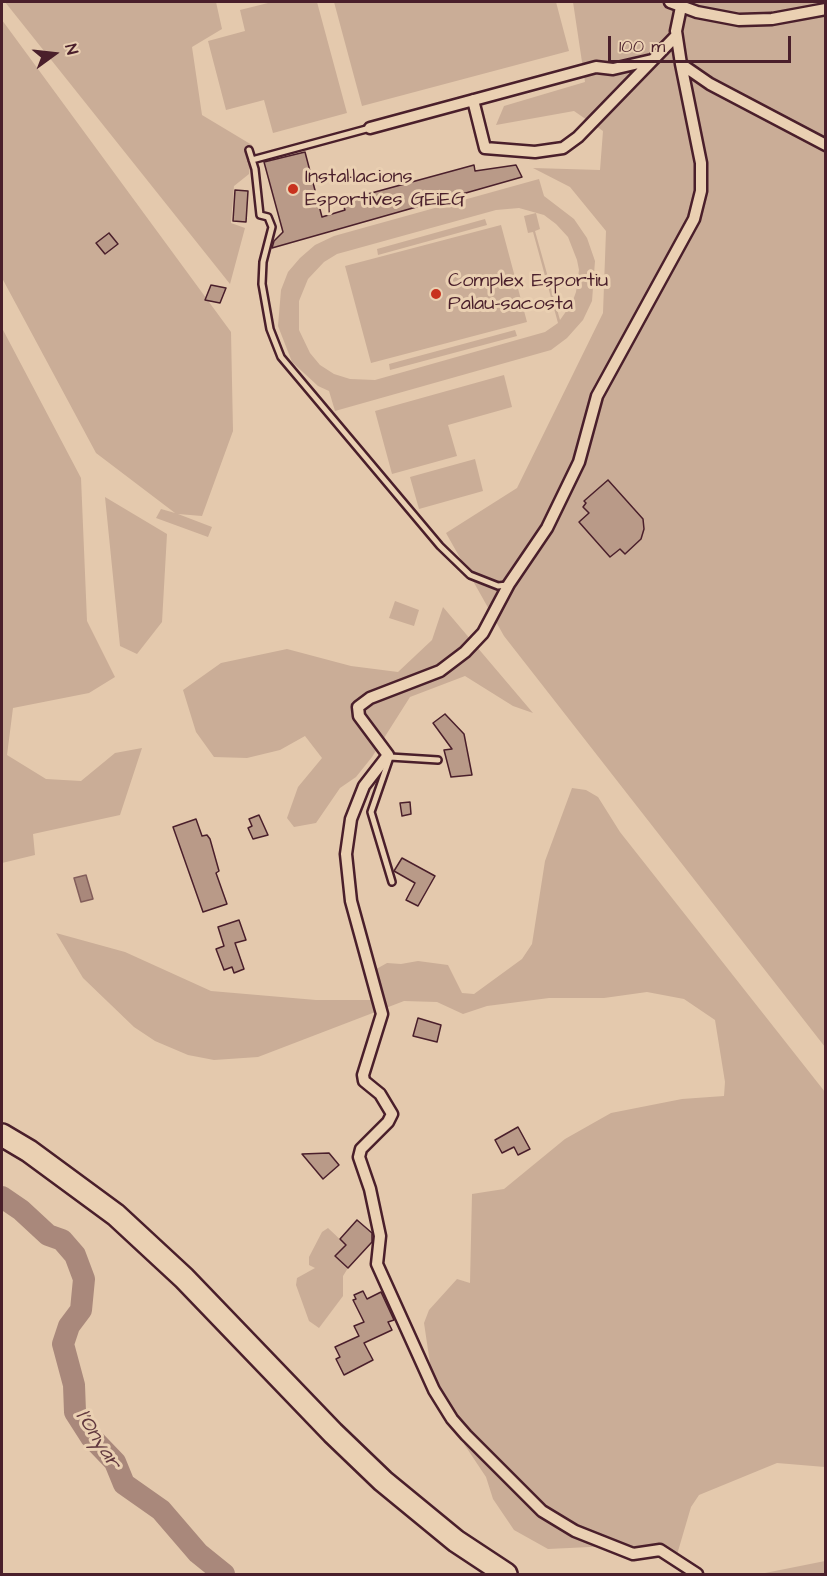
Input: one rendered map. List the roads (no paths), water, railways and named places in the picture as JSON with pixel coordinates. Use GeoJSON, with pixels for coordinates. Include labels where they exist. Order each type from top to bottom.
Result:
{"type":"FeatureCollection","features":[{"type":"Feature","properties":{"kind":"highway"},"geometry":{"type":"LineString","coordinates":[[2,1135],[38,1158],[116,1215],[207,1300],[325,1425],[383,1480],[456,1541],[506,1575]]}},
{"type":"Feature","properties":{"kind":"street"},"geometry":{"type":"LineString","coordinates":[[670,2],[713,16],[739,20],[791,17],[825,9]]}},
{"type":"Feature","properties":{"kind":"street"},"geometry":{"type":"LineString","coordinates":[[681,7],[676,36],[702,163],[698,207],[681,247],[597,396],[579,462],[547,528],[509,584],[483,633],[465,652],[440,671],[364,700],[358,707],[359,716],[389,756],[364,786],[351,819],[346,854],[351,901],[382,1014],[363,1075],[364,1081],[380,1094],[392,1114],[388,1122],[361,1149],[359,1157],[370,1189],[380,1236],[377,1264],[442,1405],[466,1435],[542,1511],[575,1531],[633,1554],[660,1550],[697,1575]]}},
{"type":"Feature","properties":{"kind":"street"},"geometry":{"type":"LineString","coordinates":[[473,100],[485,148],[535,152],[563,148],[578,137],[676,36]]}},
{"type":"Feature","properties":{"kind":"street"},"geometry":{"type":"LineString","coordinates":[[370,128],[596,67],[613,69],[652,60]]}},
{"type":"Feature","properties":{"kind":"street"},"geometry":{"type":"LineString","coordinates":[[681,64],[710,84],[825,145]]}},
{"type":"Feature","properties":{"kind":"lane"},"geometry":{"type":"LineString","coordinates":[[252,160],[370,128]]}},
{"type":"Feature","properties":{"kind":"lane"},"geometry":{"type":"LineString","coordinates":[[249,150],[260,215],[268,217],[272,227],[263,262],[262,284],[270,329],[281,357],[434,538],[470,576],[498,586],[509,584]]}},
{"type":"Feature","properties":{"kind":"lane"},"geometry":{"type":"LineString","coordinates":[[392,882],[371,812],[389,756],[438,760]]}},
{"type":"Feature","properties":{"kind":"waterway","name":"l'Onyar"},"geometry":{"type":"LineString","coordinates":[[2,1197],[21,1210],[48,1235],[62,1240],[75,1255],[84,1279],[81,1310],[69,1326],[63,1344],[74,1385],[75,1412],[91,1437],[115,1462],[124,1484],[161,1510],[198,1553],[224,1574]]}},
{"type":"Feature","properties":{"kind":"place","name":"Instal·lacions Esportives GEiEG"},"geometry":{"type":"Point","coordinates":[293,189]}},
{"type":"Feature","properties":{"kind":"place","name":"Complex Esportiu Palau-sacosta"},"geometry":{"type":"Point","coordinates":[436,294]}}]}
